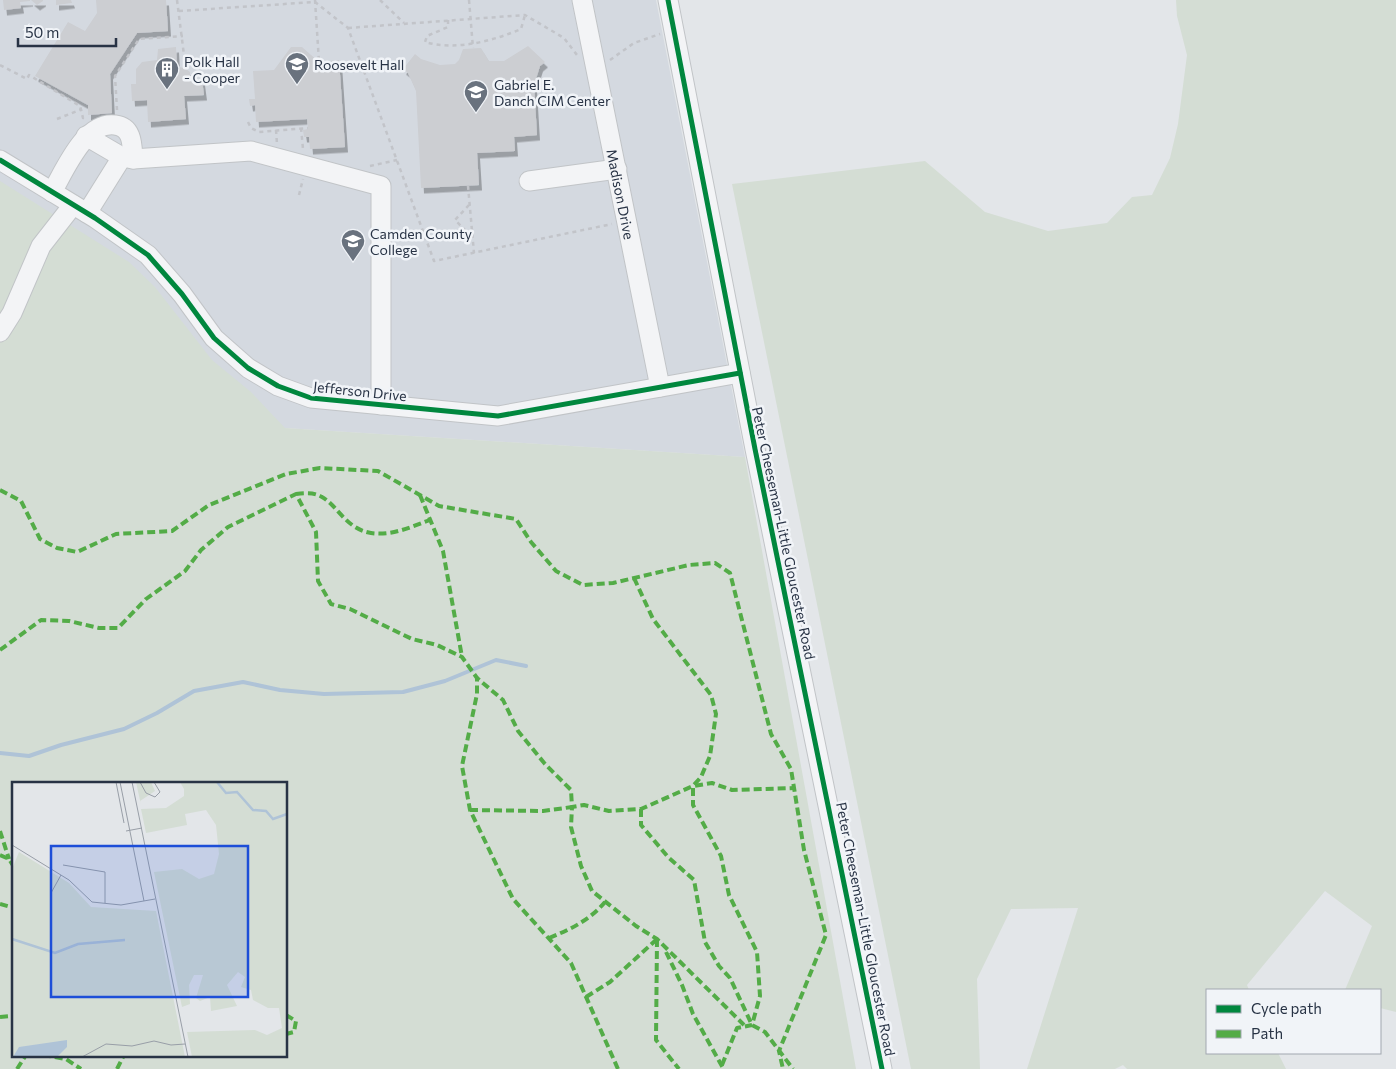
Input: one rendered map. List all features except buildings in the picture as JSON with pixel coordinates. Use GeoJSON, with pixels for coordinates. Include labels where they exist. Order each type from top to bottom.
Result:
{"type":"FeatureCollection","features":[{"type":"Feature","properties":{"kind":"street","name":"Madison Drive"},"geometry":{"type":"LineString","coordinates":[[582,0],[660,387]]}},
{"type":"Feature","properties":{"kind":"street","name":"Peter Cheeseman-Little Gloucester Road"},"geometry":{"type":"LineString","coordinates":[[668,0],[705,180],[740,373],[882,1069]]}},
{"type":"Feature","properties":{"kind":"street"},"geometry":{"type":"LineString","coordinates":[[0,332],[12,313],[27,274],[41,246],[80,209],[128,158],[131,137],[124,128],[119,125],[104,126],[86,136],[52,192]]}},
{"type":"Feature","properties":{"kind":"street"},"geometry":{"type":"LineString","coordinates":[[86,136],[128,158],[251,151],[381,186],[381,405]]}},
{"type":"Feature","properties":{"kind":"street","name":"Jefferson Drive"},"geometry":{"type":"LineString","coordinates":[[0,160],[80,209],[148,255],[173,282],[214,338],[237,359],[262,378],[311,398],[498,416],[740,373]]}},
{"type":"Feature","properties":{"kind":"street"},"geometry":{"type":"LineString","coordinates":[[529,181],[616,169]]}},
{"type":"Feature","properties":{"kind":"path"},"geometry":{"type":"LineString","coordinates":[[177,0],[185,63]]}},
{"type":"Feature","properties":{"kind":"path"},"geometry":{"type":"LineString","coordinates":[[380,0],[405,24]]}},
{"type":"Feature","properties":{"kind":"path"},"geometry":{"type":"LineString","coordinates":[[469,0],[473,48]]}},
{"type":"Feature","properties":{"kind":"path"},"geometry":{"type":"LineString","coordinates":[[179,11],[315,1],[348,28],[434,261],[627,222]]}},
{"type":"Feature","properties":{"kind":"path"},"geometry":{"type":"LineString","coordinates":[[315,1],[319,62]]}},
{"type":"Feature","properties":{"kind":"path"},"geometry":{"type":"LineString","coordinates":[[448,20],[448,27],[426,37],[426,42],[450,44],[498,39],[521,29],[525,15]]}},
{"type":"Feature","properties":{"kind":"path"},"geometry":{"type":"LineString","coordinates":[[348,28],[525,15],[564,38],[585,66],[609,61],[627,46],[641,39],[663,34]]}},
{"type":"Feature","properties":{"kind":"path"},"geometry":{"type":"LineString","coordinates":[[0,65],[27,79],[29,75],[81,108]]}},
{"type":"Feature","properties":{"kind":"path"},"geometry":{"type":"LineString","coordinates":[[82,102],[83,118],[91,118]]}},
{"type":"Feature","properties":{"kind":"path"},"geometry":{"type":"LineString","coordinates":[[56,119],[81,108]]}},
{"type":"Feature","properties":{"kind":"path"},"geometry":{"type":"LineString","coordinates":[[248,122],[251,128],[259,132],[308,128]]}},
{"type":"Feature","properties":{"kind":"path"},"geometry":{"type":"LineString","coordinates":[[370,166],[397,160]]}},
{"type":"Feature","properties":{"kind":"path"},"geometry":{"type":"LineString","coordinates":[[468,186],[474,253]]}},
{"type":"Feature","properties":{"kind":"path"},"geometry":{"type":"LineString","coordinates":[[470,204],[455,220],[473,238]]}},
{"type":"Feature","properties":{"kind":"shaded area","name":"Camden County College"},"geometry":{"type":"Polygon","coordinates":[[[0,0],[656,0],[745,457],[285,428],[0,405],[0,0]]]}},
{"type":"Feature","properties":{"kind":"shaded area"},"geometry":{"type":"Polygon","coordinates":[[[1176,0],[1396,0],[1396,1012],[1381,1008],[1381,989],[1345,989],[1372,926],[1325,891],[1247,985],[1249,989],[1206,989],[1206,1054],[1278,1054],[1286,1069],[1127,1069],[1123,1065],[1115,1069],[1027,1069],[1078,908],[1011,909],[977,979],[980,1069],[911,1069],[732,184],[925,161],[985,212],[1048,231],[1107,223],[1132,197],[1152,195],[1170,158],[1178,124],[1187,55],[1177,16],[1176,0]]]}},
{"type":"Feature","properties":{"kind":"shaded area"},"geometry":{"type":"Polygon","coordinates":[[[0,181],[129,262],[155,287],[212,360],[251,392],[285,428],[745,457],[856,1069],[0,1069],[0,181]]]}},
{"type":"Feature","properties":{"kind":"waterway"},"geometry":{"type":"LineString","coordinates":[[0,753],[29,756],[61,745],[124,729],[157,713],[194,691],[243,682],[280,690],[324,694],[403,692],[445,681],[496,660],[526,666]]}},
{"type":"Feature","properties":{"kind":"marked path"},"geometry":{"type":"LineString","coordinates":[[0,490],[21,501],[40,539],[57,548],[77,552],[116,534],[172,531],[209,505],[286,474],[320,468],[378,471],[439,506],[516,519],[531,542],[556,571],[583,585],[613,583],[689,565],[715,563],[730,573],[771,734],[791,769],[804,850],[826,935],[779,1051],[783,1069]]}},
{"type":"Feature","properties":{"kind":"marked path"},"geometry":{"type":"LineString","coordinates":[[296,494],[309,493],[319,495],[355,527],[371,533],[394,532],[430,520]]}},
{"type":"Feature","properties":{"kind":"marked path"},"geometry":{"type":"LineString","coordinates":[[0,650],[41,620],[69,621],[99,628],[118,628],[146,599],[185,571],[201,550],[228,527],[296,494],[316,532],[318,581],[331,604],[350,609],[412,639],[437,645],[462,657],[477,678],[477,694],[462,766],[470,810],[513,899],[571,963],[618,1069]]}},
{"type":"Feature","properties":{"kind":"marked path"},"geometry":{"type":"LineString","coordinates":[[420,495],[443,551],[462,657]]}},
{"type":"Feature","properties":{"kind":"marked path"},"geometry":{"type":"LineString","coordinates":[[634,578],[653,619],[711,695],[716,714],[710,756],[701,777],[693,786],[641,809],[609,811],[584,805],[572,807],[571,827],[581,866],[592,891],[636,926],[657,939],[744,1025]]}},
{"type":"Feature","properties":{"kind":"marked path"},"geometry":{"type":"LineString","coordinates":[[470,810],[543,811],[572,807],[571,790],[545,764],[518,731],[503,700],[477,678]]}},
{"type":"Feature","properties":{"kind":"marked path"},"geometry":{"type":"LineString","coordinates":[[722,1065],[737,1028],[752,1025],[760,996],[757,952],[729,895],[721,856],[693,805],[693,786],[712,783],[732,790],[795,788]]}},
{"type":"Feature","properties":{"kind":"marked path"},"geometry":{"type":"LineString","coordinates":[[641,809],[641,825],[668,857],[694,880],[705,942],[719,966],[730,978],[752,1025],[765,1032],[793,1069]]}},
{"type":"Feature","properties":{"kind":"marked path"},"geometry":{"type":"LineString","coordinates":[[0,831],[9,859]]}},
{"type":"Feature","properties":{"kind":"marked path"},"geometry":{"type":"LineString","coordinates":[[0,855],[9,859],[12,864]]}},
{"type":"Feature","properties":{"kind":"marked path"},"geometry":{"type":"LineString","coordinates":[[549,938],[580,923],[605,902]]}},
{"type":"Feature","properties":{"kind":"marked path"},"geometry":{"type":"LineString","coordinates":[[0,904],[12,907]]}},
{"type":"Feature","properties":{"kind":"marked path"},"geometry":{"type":"LineString","coordinates":[[657,939],[656,1040],[679,1069]]}},
{"type":"Feature","properties":{"kind":"marked path"},"geometry":{"type":"LineString","coordinates":[[586,997],[610,982],[657,939]]}},
{"type":"Feature","properties":{"kind":"marked path"},"geometry":{"type":"LineString","coordinates":[[666,952],[693,1014],[723,1068]]}},
{"type":"Feature","properties":{"kind":"marked path"},"geometry":{"type":"LineString","coordinates":[[0,1017],[12,1016]]}},
{"type":"Feature","properties":{"kind":"marked path"},"geometry":{"type":"LineString","coordinates":[[288,1016],[296,1021],[294,1032],[288,1034]]}},
{"type":"Feature","properties":{"kind":"marked path"},"geometry":{"type":"LineString","coordinates":[[17,1069],[25,1056]]}},
{"type":"Feature","properties":{"kind":"marked path"},"geometry":{"type":"LineString","coordinates":[[49,1056],[66,1059],[81,1069]]}},
{"type":"Feature","properties":{"kind":"marked path"},"geometry":{"type":"LineString","coordinates":[[117,1069],[124,1056]]}},
{"type":"Feature","properties":{"kind":"cycle path"},"geometry":{"type":"LineString","coordinates":[[668,0],[755,449],[882,1069]]}},
{"type":"Feature","properties":{"kind":"cycle path"},"geometry":{"type":"LineString","coordinates":[[0,160],[95,218],[148,255],[182,294],[214,338],[248,368],[278,386],[311,398],[498,416],[740,373]]}},
{"type":"Feature","properties":{"kind":"place","name":"Roosevelt Hall"},"geometry":{"type":"Point","coordinates":[297,85]}},
{"type":"Feature","properties":{"kind":"place","name":"Polk Hall - Cooper"},"geometry":{"type":"Point","coordinates":[167,90]}},
{"type":"Feature","properties":{"kind":"place","name":"Gabriel E. Danch CIM Center"},"geometry":{"type":"Point","coordinates":[476,113]}},
{"type":"Feature","properties":{"kind":"place","name":"Camden County College"},"geometry":{"type":"Point","coordinates":[353,262]}}]}
